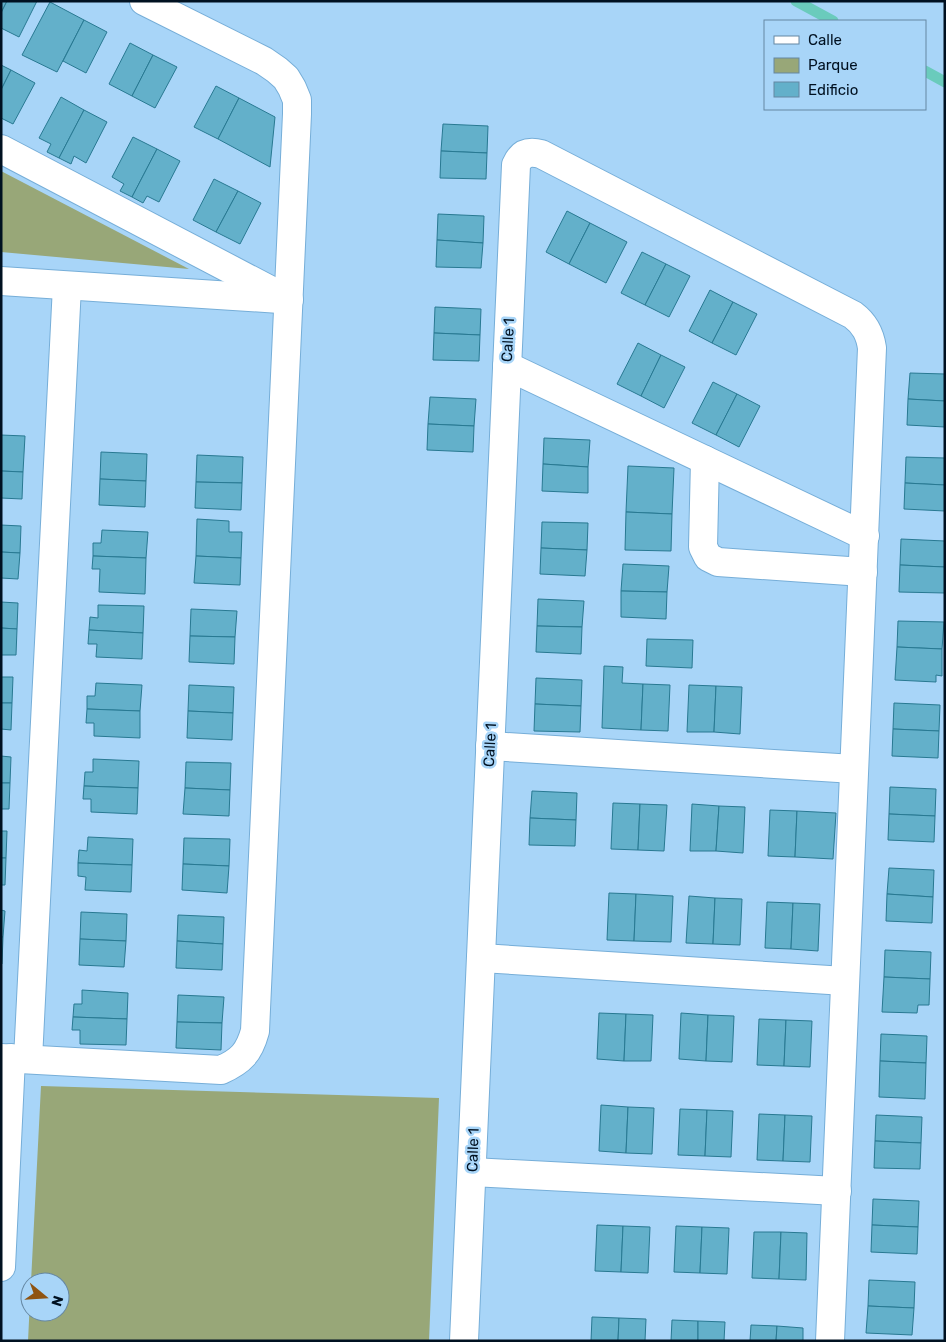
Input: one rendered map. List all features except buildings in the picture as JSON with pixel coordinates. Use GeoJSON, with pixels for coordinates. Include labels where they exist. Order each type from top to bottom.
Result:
{"type":"FeatureCollection","features":[{"type":"Feature","properties":{"kind":"street"},"geometry":{"type":"LineString","coordinates":[[13,1058],[221,1070],[233,1064],[244,1055],[252,1044],[255,1031],[289,300],[296,100],[286,78],[264,61],[144,1]]}},
{"type":"Feature","properties":{"kind":"street"},"geometry":{"type":"LineString","coordinates":[[1,149],[289,300]]}},
{"type":"Feature","properties":{"kind":"street","name":"Calle 1"},"geometry":{"type":"LineString","coordinates":[[464,1341],[516,165],[519,159],[532,152],[541,154],[861,321],[870,336],[872,348],[865,536]]}},
{"type":"Feature","properties":{"kind":"street"},"geometry":{"type":"LineString","coordinates":[[1,281],[289,300]]}},
{"type":"Feature","properties":{"kind":"street"},"geometry":{"type":"LineString","coordinates":[[1,1267],[10,1098],[66,286]]}},
{"type":"Feature","properties":{"kind":"street"},"geometry":{"type":"LineString","coordinates":[[507,366],[865,536],[830,1341]]}},
{"type":"Feature","properties":{"kind":"street"},"geometry":{"type":"LineString","coordinates":[[705,460],[703,547],[708,557],[718,562],[863,572]]}},
{"type":"Feature","properties":{"kind":"street"},"geometry":{"type":"LineString","coordinates":[[490,746],[854,769]]}},
{"type":"Feature","properties":{"kind":"street"},"geometry":{"type":"LineString","coordinates":[[481,958],[845,981]]}},
{"type":"Feature","properties":{"kind":"street"},"geometry":{"type":"LineString","coordinates":[[472,1172],[837,1191]]}},
{"type":"Feature","properties":{"kind":"green space"},"geometry":{"type":"Polygon","coordinates":[[[1,171],[189,269],[1,252],[1,171]]]}},
{"type":"Feature","properties":{"kind":"green space"},"geometry":{"type":"Polygon","coordinates":[[[41,1086],[439,1098],[429,1341],[28,1341],[29,1322],[70,1322],[70,1272],[32,1272],[41,1086]]]}},
{"type":"Feature","properties":{"kind":"waterway"},"geometry":{"type":"LineString","coordinates":[[796,1],[831,20]]}},
{"type":"Feature","properties":{"kind":"waterway"},"geometry":{"type":"LineString","coordinates":[[926,72],[945,82]]}}]}
